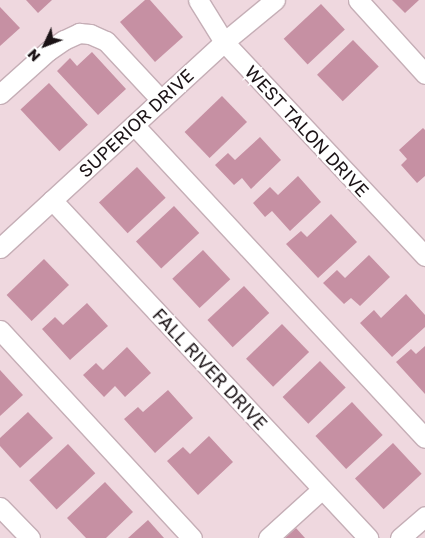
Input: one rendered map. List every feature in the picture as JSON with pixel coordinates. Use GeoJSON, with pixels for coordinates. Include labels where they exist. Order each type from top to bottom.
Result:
{"type":"FeatureCollection","features":[{"type":"Feature","properties":{"kind":"street","name":"WEST TALON DRIVE"},"geometry":{"type":"LineString","coordinates":[[198,0],[224,42],[425,256]]}},
{"type":"Feature","properties":{"kind":"street","name":"SUPERIOR DRIVE"},"geometry":{"type":"LineString","coordinates":[[0,248],[224,42],[274,0]]}},
{"type":"Feature","properties":{"kind":"street"},"geometry":{"type":"LineString","coordinates":[[358,0],[425,74]]}},
{"type":"Feature","properties":{"kind":"street"},"geometry":{"type":"LineString","coordinates":[[0,94],[48,51],[79,33],[90,34],[106,41],[161,100]]}},
{"type":"Feature","properties":{"kind":"street"},"geometry":{"type":"LineString","coordinates":[[134,125],[425,438]]}},
{"type":"Feature","properties":{"kind":"street","name":"FALL RIVER DRIVE"},"geometry":{"type":"LineString","coordinates":[[52,200],[368,538]]}},
{"type":"Feature","properties":{"kind":"street"},"geometry":{"type":"LineString","coordinates":[[0,330],[192,538]]}},
{"type":"Feature","properties":{"kind":"street"},"geometry":{"type":"LineString","coordinates":[[268,538],[322,489]]}},
{"type":"Feature","properties":{"kind":"street"},"geometry":{"type":"LineString","coordinates":[[0,507],[30,538]]}},
{"type":"Feature","properties":{"kind":"street"},"geometry":{"type":"LineString","coordinates":[[400,538],[425,516]]}},
{"type":"Feature","properties":{"kind":"building"},"geometry":{"type":"Polygon","coordinates":[[[26,0],[52,0],[38,13],[26,0]]]}},
{"type":"Feature","properties":{"kind":"building"},"geometry":{"type":"Polygon","coordinates":[[[145,0],[150,0],[183,37],[155,62],[120,22],[145,0]]]}},
{"type":"Feature","properties":{"kind":"building"},"geometry":{"type":"Polygon","coordinates":[[[392,0],[419,0],[405,13],[392,0]]]}},
{"type":"Feature","properties":{"kind":"building"},"geometry":{"type":"Polygon","coordinates":[[[321,4],[345,30],[308,64],[284,39],[321,4]]]}},
{"type":"Feature","properties":{"kind":"building"},"geometry":{"type":"Polygon","coordinates":[[[0,7],[20,28],[0,46],[0,7]]]}},
{"type":"Feature","properties":{"kind":"building"},"geometry":{"type":"Polygon","coordinates":[[[353,40],[379,67],[343,101],[317,75],[353,40]]]}},
{"type":"Feature","properties":{"kind":"building"},"geometry":{"type":"Polygon","coordinates":[[[92,52],[126,89],[98,115],[57,71],[70,58],[77,66],[92,52]]]}},
{"type":"Feature","properties":{"kind":"building"},"geometry":{"type":"Polygon","coordinates":[[[49,83],[88,125],[59,151],[20,110],[49,83]]]}},
{"type":"Feature","properties":{"kind":"building"},"geometry":{"type":"Polygon","coordinates":[[[222,96],[247,122],[210,158],[185,132],[222,96]]]}},
{"type":"Feature","properties":{"kind":"building"},"geometry":{"type":"Polygon","coordinates":[[[423,128],[425,130],[425,176],[417,183],[401,165],[407,159],[399,150],[423,128]]]}},
{"type":"Feature","properties":{"kind":"building"},"geometry":{"type":"Polygon","coordinates":[[[260,137],[281,160],[251,189],[242,178],[234,185],[215,165],[228,153],[235,160],[260,137]]]}},
{"type":"Feature","properties":{"kind":"building"},"geometry":{"type":"Polygon","coordinates":[[[137,167],[166,198],[128,233],[99,202],[137,167]]]}},
{"type":"Feature","properties":{"kind":"building"},"geometry":{"type":"Polygon","coordinates":[[[298,176],[321,202],[290,231],[272,211],[265,217],[253,203],[270,187],[278,195],[298,176]]]}},
{"type":"Feature","properties":{"kind":"building"},"geometry":{"type":"Polygon","coordinates":[[[174,206],[199,233],[161,269],[136,241],[174,206]]]}},
{"type":"Feature","properties":{"kind":"building"},"geometry":{"type":"Polygon","coordinates":[[[331,214],[357,242],[318,278],[286,244],[301,231],[307,237],[331,214]]]}},
{"type":"Feature","properties":{"kind":"building"},"geometry":{"type":"Polygon","coordinates":[[[203,250],[230,279],[200,308],[172,279],[203,250]]]}},
{"type":"Feature","properties":{"kind":"building"},"geometry":{"type":"Polygon","coordinates":[[[369,255],[390,277],[360,306],[351,298],[344,304],[323,283],[337,270],[345,278],[369,255]]]}},
{"type":"Feature","properties":{"kind":"building"},"geometry":{"type":"Polygon","coordinates":[[[44,259],[69,285],[32,321],[7,295],[44,259]]]}},
{"type":"Feature","properties":{"kind":"building"},"geometry":{"type":"Polygon","coordinates":[[[244,286],[269,313],[233,347],[207,320],[244,286]]]}},
{"type":"Feature","properties":{"kind":"building"},"geometry":{"type":"Polygon","coordinates":[[[406,294],[425,315],[425,327],[392,357],[360,323],[374,310],[381,318],[406,294]]]}},
{"type":"Feature","properties":{"kind":"building"},"geometry":{"type":"Polygon","coordinates":[[[87,303],[108,326],[70,360],[42,329],[55,317],[63,325],[87,303]]]}},
{"type":"Feature","properties":{"kind":"building"},"geometry":{"type":"Polygon","coordinates":[[[282,324],[309,352],[273,387],[246,359],[282,324]]]}},
{"type":"Feature","properties":{"kind":"building"},"geometry":{"type":"Polygon","coordinates":[[[425,346],[425,394],[396,362],[411,349],[416,354],[425,346]]]}},
{"type":"Feature","properties":{"kind":"building"},"geometry":{"type":"Polygon","coordinates":[[[127,347],[151,373],[125,397],[115,386],[104,397],[83,375],[96,363],[103,370],[127,347]]]}},
{"type":"Feature","properties":{"kind":"building"},"geometry":{"type":"Polygon","coordinates":[[[320,361],[346,388],[308,424],[283,397],[320,361]]]}},
{"type":"Feature","properties":{"kind":"building"},"geometry":{"type":"Polygon","coordinates":[[[0,370],[23,395],[0,416],[0,370]]]}},
{"type":"Feature","properties":{"kind":"building"},"geometry":{"type":"Polygon","coordinates":[[[168,390],[193,418],[155,453],[124,419],[138,407],[143,412],[168,390]]]}},
{"type":"Feature","properties":{"kind":"building"},"geometry":{"type":"Polygon","coordinates":[[[352,402],[383,435],[346,469],[315,436],[352,402]]]}},
{"type":"Feature","properties":{"kind":"building"},"geometry":{"type":"Polygon","coordinates":[[[28,412],[53,438],[20,468],[0,446],[0,438],[28,412]]]}},
{"type":"Feature","properties":{"kind":"building"},"geometry":{"type":"Polygon","coordinates":[[[209,436],[233,462],[198,495],[167,461],[183,447],[190,454],[209,436]]]}},
{"type":"Feature","properties":{"kind":"building"},"geometry":{"type":"Polygon","coordinates":[[[393,443],[422,474],[384,509],[355,478],[393,443]]]}},
{"type":"Feature","properties":{"kind":"building"},"geometry":{"type":"Polygon","coordinates":[[[68,444],[95,473],[57,509],[29,480],[68,444]]]}},
{"type":"Feature","properties":{"kind":"building"},"geometry":{"type":"Polygon","coordinates":[[[105,482],[133,512],[106,538],[86,538],[67,518],[105,482]]]}},
{"type":"Feature","properties":{"kind":"building"},"geometry":{"type":"Polygon","coordinates":[[[148,520],[164,538],[128,538],[148,520]]]}},
{"type":"Feature","properties":{"kind":"building"},"geometry":{"type":"Polygon","coordinates":[[[296,528],[305,538],[285,538],[296,528]]]}}]}
